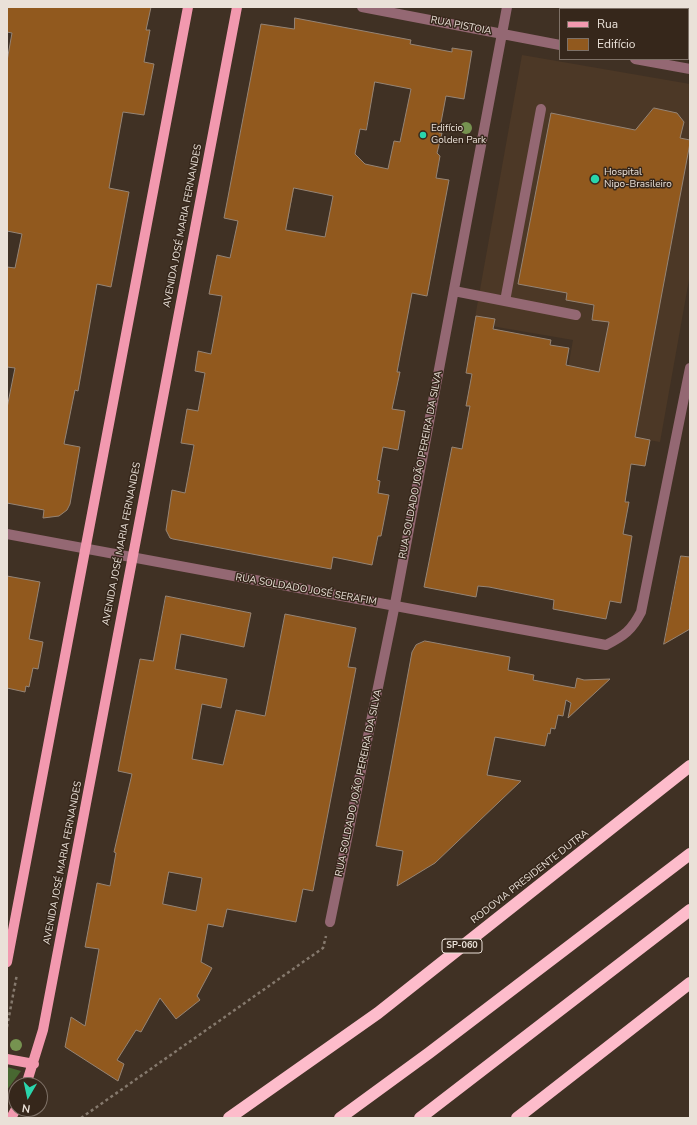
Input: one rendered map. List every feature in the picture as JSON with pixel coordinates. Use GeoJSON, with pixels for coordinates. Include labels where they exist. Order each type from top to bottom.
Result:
{"type":"FeatureCollection","features":[{"type":"Feature","properties":{"kind":"highway","name":"RODOVIA PRESIDENTE DUTRA"},"geometry":{"type":"LineString","coordinates":[[229,1118],[378,1013],[690,766]]}},
{"type":"Feature","properties":{"kind":"highway"},"geometry":{"type":"LineString","coordinates":[[340,1118],[429,1053],[690,854]]}},
{"type":"Feature","properties":{"kind":"highway"},"geometry":{"type":"LineString","coordinates":[[420,1118],[459,1090],[690,910]]}},
{"type":"Feature","properties":{"kind":"highway"},"geometry":{"type":"LineString","coordinates":[[517,1118],[690,983]]}},
{"type":"Feature","properties":{"kind":"main road"},"geometry":{"type":"LineString","coordinates":[[7,962],[84,548],[188,7]]}},
{"type":"Feature","properties":{"kind":"main road","name":"AVENIDA JOSÉ MARIA FERNANDES"},"geometry":{"type":"LineString","coordinates":[[29,1077],[44,1030],[237,7]]}},
{"type":"Feature","properties":{"kind":"main road"},"geometry":{"type":"LineString","coordinates":[[7,1059],[34,1064]]}},
{"type":"Feature","properties":{"kind":"street","name":"RUA PISTOIA"},"geometry":{"type":"LineString","coordinates":[[362,7],[559,45]]}},
{"type":"Feature","properties":{"kind":"street","name":"RUA SOLDADO JOÃO PEREIRA DA SILVA"},"geometry":{"type":"LineString","coordinates":[[330,922],[395,606],[508,7]]}},
{"type":"Feature","properties":{"kind":"street"},"geometry":{"type":"LineString","coordinates":[[640,60],[690,69]]}},
{"type":"Feature","properties":{"kind":"street"},"geometry":{"type":"LineString","coordinates":[[505,301],[541,109]]}},
{"type":"Feature","properties":{"kind":"street"},"geometry":{"type":"LineString","coordinates":[[454,291],[576,315]]}},
{"type":"Feature","properties":{"kind":"street","name":"RUA SOLDADO JOSÉ SERAFIM"},"geometry":{"type":"LineString","coordinates":[[7,534],[606,645],[624,636],[635,624],[642,612],[690,368]]}},
{"type":"Feature","properties":{"kind":"path"},"geometry":{"type":"LineString","coordinates":[[81,1118],[323,948],[330,922]]}},
{"type":"Feature","properties":{"kind":"shaded area","name":"Hospital Nipo-Brasileiro"},"geometry":{"type":"Polygon","coordinates":[[[522,55],[690,84],[690,274],[660,442],[558,424],[573,340],[474,323],[522,55]]]}},
{"type":"Feature","properties":{"kind":"green space"},"geometry":{"type":"Polygon","coordinates":[[[7,1067],[21,1071],[17,1077],[8,1077],[7,1090],[7,1067]]]}},
{"type":"Feature","properties":{"kind":"building"},"geometry":{"type":"Polygon","coordinates":[[[7,7],[151,7],[146,30],[150,30],[144,62],[154,64],[144,115],[123,112],[109,188],[129,192],[111,287],[97,284],[78,391],[75,390],[64,444],[80,447],[70,504],[67,510],[59,516],[43,518],[44,510],[7,503],[7,408],[15,368],[7,367],[7,267],[15,268],[22,234],[7,231],[7,61],[12,33],[7,32],[7,7]]]}},
{"type":"Feature","properties":{"kind":"building"},"geometry":{"type":"Polygon","coordinates":[[[295,18],[411,40],[410,44],[452,52],[452,48],[472,51],[464,99],[446,96],[439,133],[442,133],[437,153],[440,156],[436,178],[449,180],[427,296],[412,293],[397,372],[400,372],[392,409],[405,411],[398,450],[383,447],[377,480],[380,481],[378,493],[389,495],[381,536],[378,536],[372,565],[333,557],[331,569],[173,539],[170,538],[166,530],[172,490],[185,493],[194,445],[181,443],[187,409],[198,411],[205,373],[195,371],[198,351],[211,354],[222,296],[209,294],[217,255],[230,258],[238,221],[224,218],[261,24],[294,29],[295,18]],[[375,82],[366,130],[360,129],[355,154],[365,164],[388,169],[394,141],[400,142],[411,89],[375,82]],[[294,188],[286,230],[325,237],[333,196],[294,188]]]}},
{"type":"Feature","properties":{"kind":"building"},"geometry":{"type":"Polygon","coordinates":[[[654,108],[677,113],[684,122],[680,138],[690,140],[690,143],[635,437],[650,440],[645,466],[631,464],[625,502],[629,502],[623,534],[632,536],[621,603],[610,601],[606,619],[553,609],[554,600],[489,587],[478,586],[476,597],[424,587],[452,447],[462,449],[470,406],[466,406],[472,374],[466,373],[476,316],[495,319],[493,329],[551,340],[550,345],[569,348],[566,365],[599,372],[609,322],[592,320],[594,305],[566,300],[567,293],[518,284],[551,113],[635,130],[654,108]]]}},
{"type":"Feature","properties":{"kind":"building"},"geometry":{"type":"Polygon","coordinates":[[[681,556],[690,557],[690,629],[664,644],[681,556]]]}},
{"type":"Feature","properties":{"kind":"building"},"geometry":{"type":"Polygon","coordinates":[[[7,576],[40,582],[29,639],[43,642],[38,669],[33,668],[29,687],[26,686],[25,692],[7,688],[7,576]]]}},
{"type":"Feature","properties":{"kind":"building"},"geometry":{"type":"Polygon","coordinates":[[[166,596],[251,613],[244,647],[181,634],[175,669],[227,679],[221,708],[202,704],[192,759],[223,765],[236,710],[265,716],[285,614],[356,628],[348,667],[356,668],[313,891],[303,889],[296,922],[227,909],[223,927],[208,924],[201,962],[212,968],[197,996],[200,1000],[176,1019],[160,998],[141,1032],[136,1030],[117,1060],[124,1064],[118,1081],[65,1047],[71,1017],[85,1026],[99,949],[85,947],[97,883],[110,886],[116,853],[114,852],[132,774],[118,771],[140,659],[153,661],[166,596]],[[169,872],[163,904],[196,911],[202,878],[169,872]]]}},
{"type":"Feature","properties":{"kind":"building"},"geometry":{"type":"Polygon","coordinates":[[[425,641],[510,657],[508,670],[534,675],[533,680],[575,688],[577,678],[584,680],[610,679],[568,718],[571,703],[566,700],[563,716],[558,715],[555,729],[551,728],[550,734],[548,733],[545,746],[495,737],[487,775],[521,781],[435,863],[397,886],[403,851],[376,846],[412,652],[416,645],[425,641]]]}},
{"type":"Feature","properties":{"kind":"place","name":"Edifício Golden Park"},"geometry":{"type":"Point","coordinates":[423,135]}},
{"type":"Feature","properties":{"kind":"place","name":"Hospital Nipo-Brasileiro"},"geometry":{"type":"Point","coordinates":[595,179]}}]}
